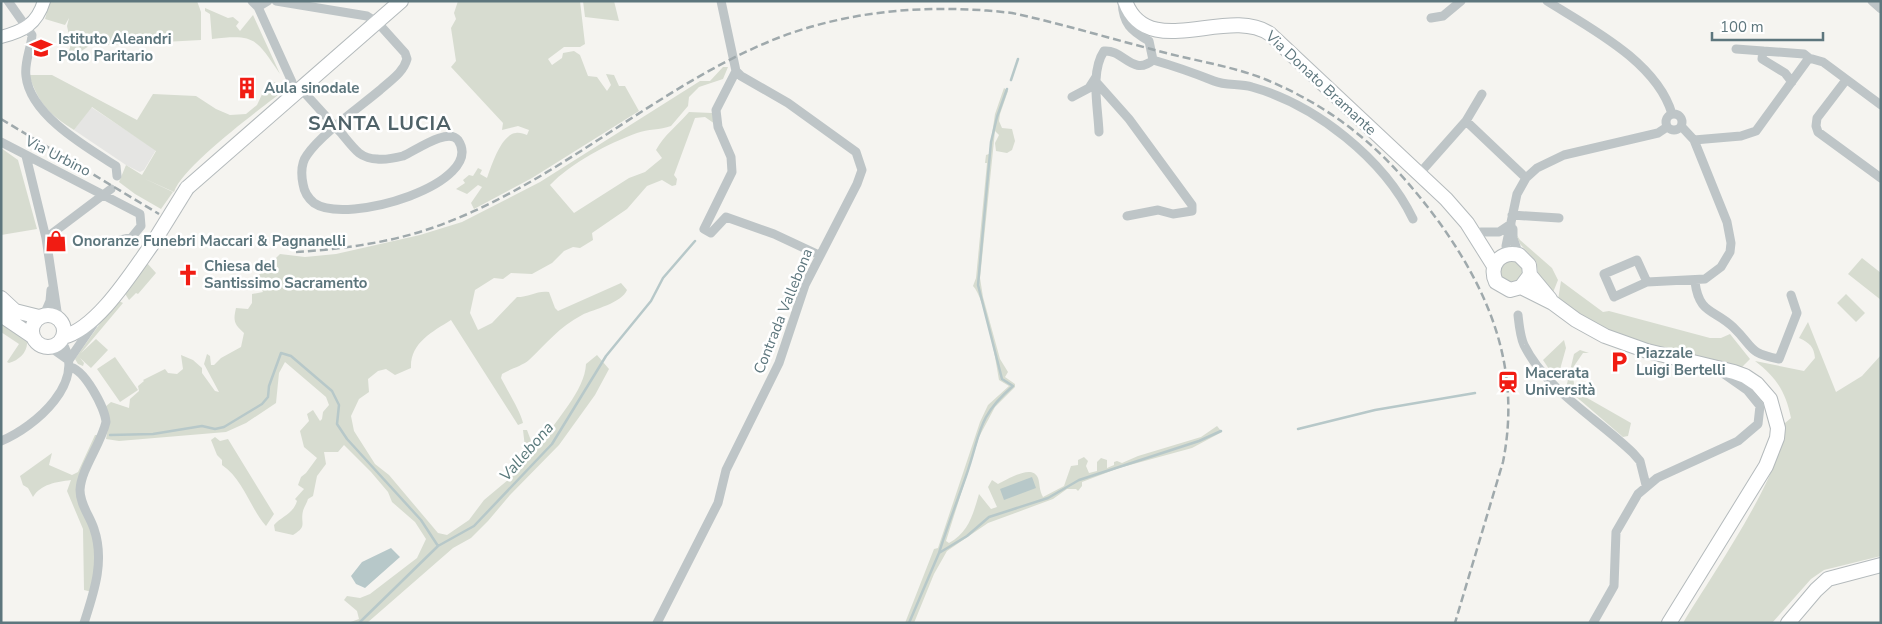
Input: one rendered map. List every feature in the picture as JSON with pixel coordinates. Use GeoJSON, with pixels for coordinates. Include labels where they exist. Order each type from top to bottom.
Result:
{"type":"FeatureCollection","features":[{"type":"Feature","properties":{"kind":"main road"},"geometry":{"type":"LineString","coordinates":[[1,37],[28,28],[41,12],[44,1]]}},
{"type":"Feature","properties":{"kind":"main road"},"geometry":{"type":"LineString","coordinates":[[378,23],[396,1]]}},
{"type":"Feature","properties":{"kind":"main road"},"geometry":{"type":"LineString","coordinates":[[59,333],[94,319],[103,311],[107,303],[153,243],[187,188],[401,1]]}},
{"type":"Feature","properties":{"kind":"main road","name":"Via Donato Bramante"},"geometry":{"type":"LineString","coordinates":[[1123,1],[1136,18],[1147,26],[1160,31],[1174,33],[1240,24],[1262,29],[1307,67],[1419,174],[1467,223],[1494,266],[1494,277],[1500,286],[1510,290],[1521,287],[1553,304],[1592,330],[1624,344],[1745,376],[1764,391],[1770,400],[1778,428],[1777,438],[1766,466],[1670,623]]}},
{"type":"Feature","properties":{"kind":"main road","name":"Via Donato Bramante"},"geometry":{"type":"LineString","coordinates":[[1467,223],[1529,265],[1530,275],[1553,304]]}},
{"type":"Feature","properties":{"kind":"main road"},"geometry":{"type":"LineString","coordinates":[[1494,266],[1511,254]]}},
{"type":"Feature","properties":{"kind":"main road"},"geometry":{"type":"LineString","coordinates":[[1521,287],[1530,275]]}},
{"type":"Feature","properties":{"kind":"main road"},"geometry":{"type":"LineString","coordinates":[[1,298],[15,311],[42,316],[59,333]]}},
{"type":"Feature","properties":{"kind":"main road"},"geometry":{"type":"LineString","coordinates":[[1,315],[32,336],[37,344],[81,321],[107,303]]}},
{"type":"Feature","properties":{"kind":"main road"},"geometry":{"type":"LineString","coordinates":[[32,336],[32,325],[42,316]]}},
{"type":"Feature","properties":{"kind":"main road"},"geometry":{"type":"LineString","coordinates":[[1788,623],[1828,579],[1881,565]]}},
{"type":"Feature","properties":{"kind":"street"},"geometry":{"type":"LineString","coordinates":[[8,1],[28,28],[32,38],[26,62],[26,79],[33,97],[48,116],[82,145],[116,166],[118,176]]}},
{"type":"Feature","properties":{"kind":"street"},"geometry":{"type":"LineString","coordinates":[[268,1],[255,4],[297,92],[336,128],[360,154],[368,157],[388,159],[402,156],[442,136],[451,136],[457,140],[461,149],[460,156],[445,179],[424,191],[367,208],[353,210],[336,209],[316,204],[309,198],[303,188],[301,177],[306,156],[336,128],[397,76],[405,65],[405,53],[373,18],[360,14],[276,1]]}},
{"type":"Feature","properties":{"kind":"street"},"geometry":{"type":"LineString","coordinates":[[722,1],[736,71],[716,110],[718,128],[731,157],[732,172],[704,229],[712,233],[726,217],[774,234],[819,255]]}},
{"type":"Feature","properties":{"kind":"street"},"geometry":{"type":"LineString","coordinates":[[1123,1],[1125,18],[1131,32],[1149,41],[1153,60]]}},
{"type":"Feature","properties":{"kind":"street"},"geometry":{"type":"LineString","coordinates":[[1431,18],[1443,16],[1461,1]]}},
{"type":"Feature","properties":{"kind":"street"},"geometry":{"type":"LineString","coordinates":[[1547,1],[1608,40],[1661,87],[1672,114],[1681,117],[1681,126],[1694,140],[1727,222],[1732,243],[1730,252],[1721,267],[1705,279],[1695,282],[1647,282],[1614,297],[1604,274],[1637,260],[1647,282]]}},
{"type":"Feature","properties":{"kind":"street"},"geometry":{"type":"LineString","coordinates":[[1872,1],[1881,9]]}},
{"type":"Feature","properties":{"kind":"street"},"geometry":{"type":"LineString","coordinates":[[1736,49],[1804,54],[1809,58],[1823,62],[1881,105]]}},
{"type":"Feature","properties":{"kind":"street"},"geometry":{"type":"LineString","coordinates":[[1099,132],[1096,80],[1100,56],[1104,51],[1111,50],[1132,65],[1140,66],[1153,60],[1205,76],[1215,82],[1251,86],[1303,108],[1339,131],[1363,153],[1403,197],[1414,219]]}},
{"type":"Feature","properties":{"kind":"street"},"geometry":{"type":"LineString","coordinates":[[1763,51],[1762,59],[1785,73],[1792,82]]}},
{"type":"Feature","properties":{"kind":"street"},"geometry":{"type":"LineString","coordinates":[[1694,140],[1741,136],[1756,131],[1809,58]]}},
{"type":"Feature","properties":{"kind":"street","name":"Contrada Vallebona"},"geometry":{"type":"LineString","coordinates":[[657,623],[718,504],[726,470],[780,363],[805,284],[861,176],[860,158],[851,146],[788,103],[741,76],[736,71]]}},
{"type":"Feature","properties":{"kind":"street"},"geometry":{"type":"LineString","coordinates":[[1072,97],[1088,88],[1096,80]]}},
{"type":"Feature","properties":{"kind":"street"},"geometry":{"type":"LineString","coordinates":[[1096,80],[1129,119],[1192,206],[1192,211],[1173,214],[1158,210],[1127,216]]}},
{"type":"Feature","properties":{"kind":"street"},"geometry":{"type":"LineString","coordinates":[[1846,80],[1817,118],[1816,126],[1818,132],[1881,178]]}},
{"type":"Feature","properties":{"kind":"street"},"geometry":{"type":"LineString","coordinates":[[1419,174],[1466,121],[1482,94]]}},
{"type":"Feature","properties":{"kind":"street"},"geometry":{"type":"LineString","coordinates":[[1667,127],[1666,119],[1672,114]]}},
{"type":"Feature","properties":{"kind":"street"},"geometry":{"type":"LineString","coordinates":[[1466,121],[1526,178]]}},
{"type":"Feature","properties":{"kind":"street"},"geometry":{"type":"LineString","coordinates":[[1667,127],[1674,130],[1681,126]]}},
{"type":"Feature","properties":{"kind":"street"},"geometry":{"type":"LineString","coordinates":[[1511,254],[1511,220],[1516,194],[1526,178],[1550,160],[1658,133],[1667,127]]}},
{"type":"Feature","properties":{"kind":"street","name":"Via Urbino"},"geometry":{"type":"LineString","coordinates":[[1,142],[26,156],[107,192],[140,214],[141,226],[132,237],[112,242]]}},
{"type":"Feature","properties":{"kind":"street"},"geometry":{"type":"LineString","coordinates":[[26,156],[46,238],[59,333],[69,364],[79,371],[102,406],[106,422],[80,489],[84,509],[97,537],[100,566],[93,597],[84,623]]}},
{"type":"Feature","properties":{"kind":"street"},"geometry":{"type":"LineString","coordinates":[[46,238],[107,192]]}},
{"type":"Feature","properties":{"kind":"street"},"geometry":{"type":"LineString","coordinates":[[1481,232],[1498,232],[1511,220],[1559,218]]}},
{"type":"Feature","properties":{"kind":"street"},"geometry":{"type":"LineString","coordinates":[[42,316],[50,301],[52,280]]}},
{"type":"Feature","properties":{"kind":"street"},"geometry":{"type":"LineString","coordinates":[[1695,282],[1704,308],[1733,326],[1752,351],[1760,355],[1779,359],[1797,313],[1791,295]]}},
{"type":"Feature","properties":{"kind":"street"},"geometry":{"type":"LineString","coordinates":[[1518,315],[1524,344],[1538,367],[1556,386],[1633,453],[1640,462],[1646,486]]}},
{"type":"Feature","properties":{"kind":"street"},"geometry":{"type":"LineString","coordinates":[[1,440],[25,429],[52,403],[64,384],[69,364],[93,326],[94,319]]}},
{"type":"Feature","properties":{"kind":"street"},"geometry":{"type":"LineString","coordinates":[[1593,623],[1614,586],[1616,532],[1627,511],[1646,486],[1682,466],[1738,441],[1758,424],[1760,406],[1753,397],[1715,367]]}},
{"type":"Feature","properties":{"kind":"shaded area"},"geometry":{"type":"Polygon","coordinates":[[[50,1],[197,1],[201,12],[201,40],[89,46],[66,61],[71,44],[67,26],[69,18],[65,25],[45,19],[50,1]]]}},
{"type":"Feature","properties":{"kind":"shaded area"},"geometry":{"type":"Polygon","coordinates":[[[458,1],[580,1],[585,44],[580,47],[564,47],[548,59],[552,65],[562,58],[563,53],[574,51],[580,55],[588,76],[597,77],[607,91],[611,85],[606,74],[614,75],[619,86],[625,86],[639,111],[532,178],[474,209],[471,203],[482,187],[478,185],[467,194],[456,189],[465,183],[463,180],[469,175],[473,176],[478,168],[482,170],[480,174],[487,178],[497,152],[506,139],[517,133],[527,135],[529,130],[518,126],[502,130],[503,123],[451,67],[456,61],[451,28],[456,19],[454,13],[458,1]]]}},
{"type":"Feature","properties":{"kind":"shaded area"},"geometry":{"type":"Polygon","coordinates":[[[583,1],[614,1],[619,21],[585,17],[583,1]]]}},
{"type":"Feature","properties":{"kind":"shaded area"},"geometry":{"type":"Polygon","coordinates":[[[205,8],[228,18],[233,17],[239,22],[236,26],[240,31],[253,15],[280,74],[260,46],[254,42],[238,37],[212,39],[210,14],[205,11],[205,8]]]}},
{"type":"Feature","properties":{"kind":"shaded area"},"geometry":{"type":"Polygon","coordinates":[[[723,67],[728,67],[723,79],[699,87],[689,97],[688,106],[671,126],[641,132],[615,142],[591,154],[550,185],[574,213],[629,178],[645,172],[662,158],[656,150],[667,135],[689,112],[712,113],[715,124],[705,117],[695,118],[674,175],[677,179],[676,185],[672,186],[662,180],[647,186],[627,209],[592,233],[593,240],[580,248],[573,247],[564,251],[552,263],[532,274],[511,273],[503,279],[494,278],[475,290],[470,313],[478,330],[492,323],[517,297],[549,292],[558,311],[621,283],[627,290],[620,299],[574,320],[529,360],[502,374],[501,378],[517,407],[523,423],[518,425],[451,320],[430,334],[418,345],[414,352],[411,368],[395,375],[386,369],[378,371],[368,379],[369,392],[359,399],[351,416],[354,431],[375,464],[389,475],[438,533],[447,535],[469,520],[484,500],[515,474],[518,462],[524,462],[526,456],[523,430],[527,430],[533,446],[542,443],[575,395],[581,384],[586,364],[597,355],[609,369],[595,395],[559,445],[510,495],[488,521],[471,538],[453,548],[367,623],[348,623],[359,619],[357,611],[344,600],[347,596],[360,598],[370,594],[417,558],[426,539],[415,522],[392,502],[388,492],[344,445],[338,452],[324,452],[326,464],[317,476],[313,496],[308,499],[303,510],[302,527],[293,535],[275,531],[274,525],[290,512],[297,501],[295,499],[304,489],[298,485],[301,477],[317,458],[304,447],[300,431],[309,421],[307,414],[313,410],[320,421],[323,412],[329,405],[326,397],[285,362],[279,373],[276,403],[246,423],[226,432],[119,441],[106,439],[109,423],[105,407],[111,402],[129,408],[130,399],[139,391],[138,386],[143,380],[165,369],[168,373],[177,374],[183,369],[181,355],[193,360],[202,368],[202,373],[215,391],[219,392],[204,364],[207,354],[210,356],[211,365],[214,365],[221,358],[241,347],[244,333],[235,322],[236,308],[248,309],[252,303],[252,294],[263,292],[256,278],[280,254],[305,257],[336,254],[420,235],[462,222],[540,182],[700,81],[710,81],[723,67]]]}},
{"type":"Feature","properties":{"kind":"shaded area"},"geometry":{"type":"Polygon","coordinates":[[[29,75],[52,75],[137,120],[153,94],[196,96],[216,109],[230,115],[246,114],[257,105],[265,88],[275,82],[280,89],[278,95],[204,155],[180,181],[174,192],[143,178],[173,192],[161,209],[119,182],[126,165],[142,175],[156,151],[92,107],[74,130],[51,113],[41,101],[29,75]]]}},
{"type":"Feature","properties":{"kind":"shaded area"},"geometry":{"type":"Polygon","coordinates":[[[1004,88],[1008,91],[999,121],[1002,128],[1012,129],[1015,141],[1012,150],[1007,153],[996,151],[995,143],[999,135],[995,131],[980,278],[983,297],[1000,359],[1008,372],[1005,377],[1015,384],[1015,387],[995,407],[979,437],[946,541],[949,543],[956,539],[966,528],[979,494],[991,509],[997,507],[988,487],[992,480],[998,484],[1019,474],[1030,472],[1038,478],[1043,497],[1064,486],[1071,466],[1078,465],[1078,460],[1084,457],[1088,461],[1086,466],[1089,473],[1097,471],[1097,462],[1101,458],[1107,460],[1107,468],[1114,465],[1114,462],[1117,461],[1122,463],[1138,456],[1201,437],[1217,426],[1222,432],[1192,448],[1119,468],[1082,482],[1082,486],[1078,491],[1076,489],[1067,489],[1053,499],[988,523],[947,551],[934,574],[914,623],[905,623],[934,549],[938,548],[980,422],[988,405],[1009,386],[999,380],[986,316],[973,286],[976,278],[987,163],[985,163],[986,155],[989,154],[995,114],[1004,88]]]}},
{"type":"Feature","properties":{"kind":"shaded area"},"geometry":{"type":"Polygon","coordinates":[[[91,107],[156,150],[144,170],[140,172],[126,165],[74,130],[91,107]]]}},
{"type":"Feature","properties":{"kind":"shaded area"},"geometry":{"type":"Polygon","coordinates":[[[1,148],[18,160],[37,229],[1,235],[1,148]]]}},
{"type":"Feature","properties":{"kind":"shaded area"},"geometry":{"type":"Polygon","coordinates":[[[1516,234],[1520,240],[1552,268],[1558,280],[1552,295],[1539,278],[1536,261],[1520,244],[1516,234]]]}},
{"type":"Feature","properties":{"kind":"shaded area"},"geometry":{"type":"Polygon","coordinates":[[[1862,258],[1881,273],[1881,300],[1848,274],[1862,258]]]}},
{"type":"Feature","properties":{"kind":"shaded area"},"geometry":{"type":"Polygon","coordinates":[[[1511,260],[1519,263],[1522,271],[1519,279],[1511,282],[1503,279],[1500,271],[1503,263],[1511,260]]]}},
{"type":"Feature","properties":{"kind":"shaded area"},"geometry":{"type":"Polygon","coordinates":[[[147,263],[156,273],[138,294],[136,293],[129,300],[124,292],[147,263]]]}},
{"type":"Feature","properties":{"kind":"shaded area"},"geometry":{"type":"Polygon","coordinates":[[[1561,281],[1603,312],[1609,311],[1710,338],[1721,338],[1730,334],[1750,359],[1741,368],[1661,349],[1601,329],[1558,300],[1561,281]]]}},
{"type":"Feature","properties":{"kind":"shaded area"},"geometry":{"type":"Polygon","coordinates":[[[1846,294],[1865,313],[1856,322],[1837,303],[1846,294]]]}},
{"type":"Feature","properties":{"kind":"shaded area"},"geometry":{"type":"Polygon","coordinates":[[[119,301],[123,303],[81,353],[96,339],[108,350],[91,368],[80,358],[84,363],[83,366],[78,364],[75,359],[110,309],[119,301]]]}},
{"type":"Feature","properties":{"kind":"shaded area"},"geometry":{"type":"Polygon","coordinates":[[[1,322],[27,341],[26,349],[22,355],[9,363],[7,362],[19,344],[1,332],[1,322]]]}},
{"type":"Feature","properties":{"kind":"shaded area"},"geometry":{"type":"Polygon","coordinates":[[[1808,322],[1836,392],[1862,376],[1881,355],[1881,556],[1824,570],[1811,579],[1772,623],[1683,623],[1760,496],[1773,469],[1785,423],[1791,418],[1786,400],[1779,386],[1769,373],[1755,361],[1804,371],[1815,358],[1811,346],[1799,338],[1808,322]]]}},
{"type":"Feature","properties":{"kind":"shaded area"},"geometry":{"type":"Polygon","coordinates":[[[1564,340],[1566,348],[1559,373],[1551,372],[1543,360],[1564,340]]]}},
{"type":"Feature","properties":{"kind":"shaded area"},"geometry":{"type":"Polygon","coordinates":[[[1580,350],[1589,353],[1583,353],[1572,369],[1575,391],[1631,423],[1628,436],[1623,437],[1566,388],[1574,354],[1580,350]]]}},
{"type":"Feature","properties":{"kind":"shaded area"},"geometry":{"type":"Polygon","coordinates":[[[115,357],[138,390],[120,402],[97,369],[115,357]]]}},
{"type":"Feature","properties":{"kind":"shaded area"},"geometry":{"type":"Polygon","coordinates":[[[95,435],[100,435],[78,489],[92,527],[97,550],[92,592],[84,590],[83,529],[67,491],[71,480],[45,486],[33,497],[28,488],[23,485],[20,476],[52,453],[49,465],[72,475],[78,472],[95,435]]]}},
{"type":"Feature","properties":{"kind":"shaded area"},"geometry":{"type":"Polygon","coordinates":[[[215,437],[220,441],[228,439],[274,514],[266,526],[241,486],[222,465],[222,460],[217,455],[211,440],[215,437]]]}},
{"type":"Feature","properties":{"kind":"shaded area"},"geometry":{"type":"Polygon","coordinates":[[[1032,477],[1036,488],[1004,500],[1000,489],[1032,477]]]}},
{"type":"Feature","properties":{"kind":"shaded area"},"geometry":{"type":"Polygon","coordinates":[[[391,548],[400,557],[365,588],[356,584],[351,576],[362,562],[391,548]]]}},
{"type":"Feature","properties":{"kind":"waterway"},"geometry":{"type":"LineString","coordinates":[[1011,80],[1018,59]]}},
{"type":"Feature","properties":{"kind":"waterway"},"geometry":{"type":"LineString","coordinates":[[939,553],[981,427],[992,408],[1013,386],[1002,379],[978,285],[991,142],[1007,89]]}},
{"type":"Feature","properties":{"kind":"waterway","name":"Vallebona"},"geometry":{"type":"LineString","coordinates":[[359,623],[438,546],[474,526],[552,444],[606,356],[651,301],[663,278],[695,241]]}},
{"type":"Feature","properties":{"kind":"waterway"},"geometry":{"type":"LineString","coordinates":[[110,435],[153,434],[202,426],[215,429],[224,427],[262,404],[268,397],[269,386],[281,353],[291,356],[332,391],[339,405],[337,424],[347,439],[421,520],[438,546]]}},
{"type":"Feature","properties":{"kind":"waterway"},"geometry":{"type":"LineString","coordinates":[[1298,429],[1375,410],[1475,393]]}},
{"type":"Feature","properties":{"kind":"waterway"},"geometry":{"type":"LineString","coordinates":[[909,623],[939,553],[967,536],[989,517],[1048,498],[1079,480],[1199,441],[1221,431]]}},
{"type":"Feature","properties":{"kind":"railway"},"geometry":{"type":"LineString","coordinates":[[296,252],[374,243],[430,229],[448,222],[492,203],[534,180],[656,102],[739,55],[783,36],[811,27],[867,14],[925,9],[983,10],[1012,13],[1253,75],[1294,93],[1319,107],[1342,122],[1384,157],[1403,177],[1439,222],[1458,250],[1487,306],[1498,336],[1505,366],[1508,397],[1508,429],[1503,462],[1455,623]]}},
{"type":"Feature","properties":{"kind":"railway"},"geometry":{"type":"LineString","coordinates":[[1,119],[159,214]]}},
{"type":"Feature","properties":{"kind":"place","name":"Istituto Aleandri Polo Paritario"},"geometry":{"type":"Point","coordinates":[41,48]}},
{"type":"Feature","properties":{"kind":"place","name":"Aula sinodale"},"geometry":{"type":"Point","coordinates":[247,88]}},
{"type":"Feature","properties":{"kind":"place","name":"Onoranze Funebri Maccari & Pagnanelli"},"geometry":{"type":"Point","coordinates":[56,241]}},
{"type":"Feature","properties":{"kind":"place","name":"Chiesa del Santissimo Sacramento"},"geometry":{"type":"Point","coordinates":[188,275]}},
{"type":"Feature","properties":{"kind":"place","name":"Piazzale Luigi Bertelli"},"geometry":{"type":"Point","coordinates":[1619,362]}},
{"type":"Feature","properties":{"kind":"place","name":"Macerata Università"},"geometry":{"type":"Point","coordinates":[1508,382]}},
{"type":"Feature","properties":{"kind":"district","name":"SANTA LUCIA"},"geometry":{"type":"Point","coordinates":[380,123]}}]}
